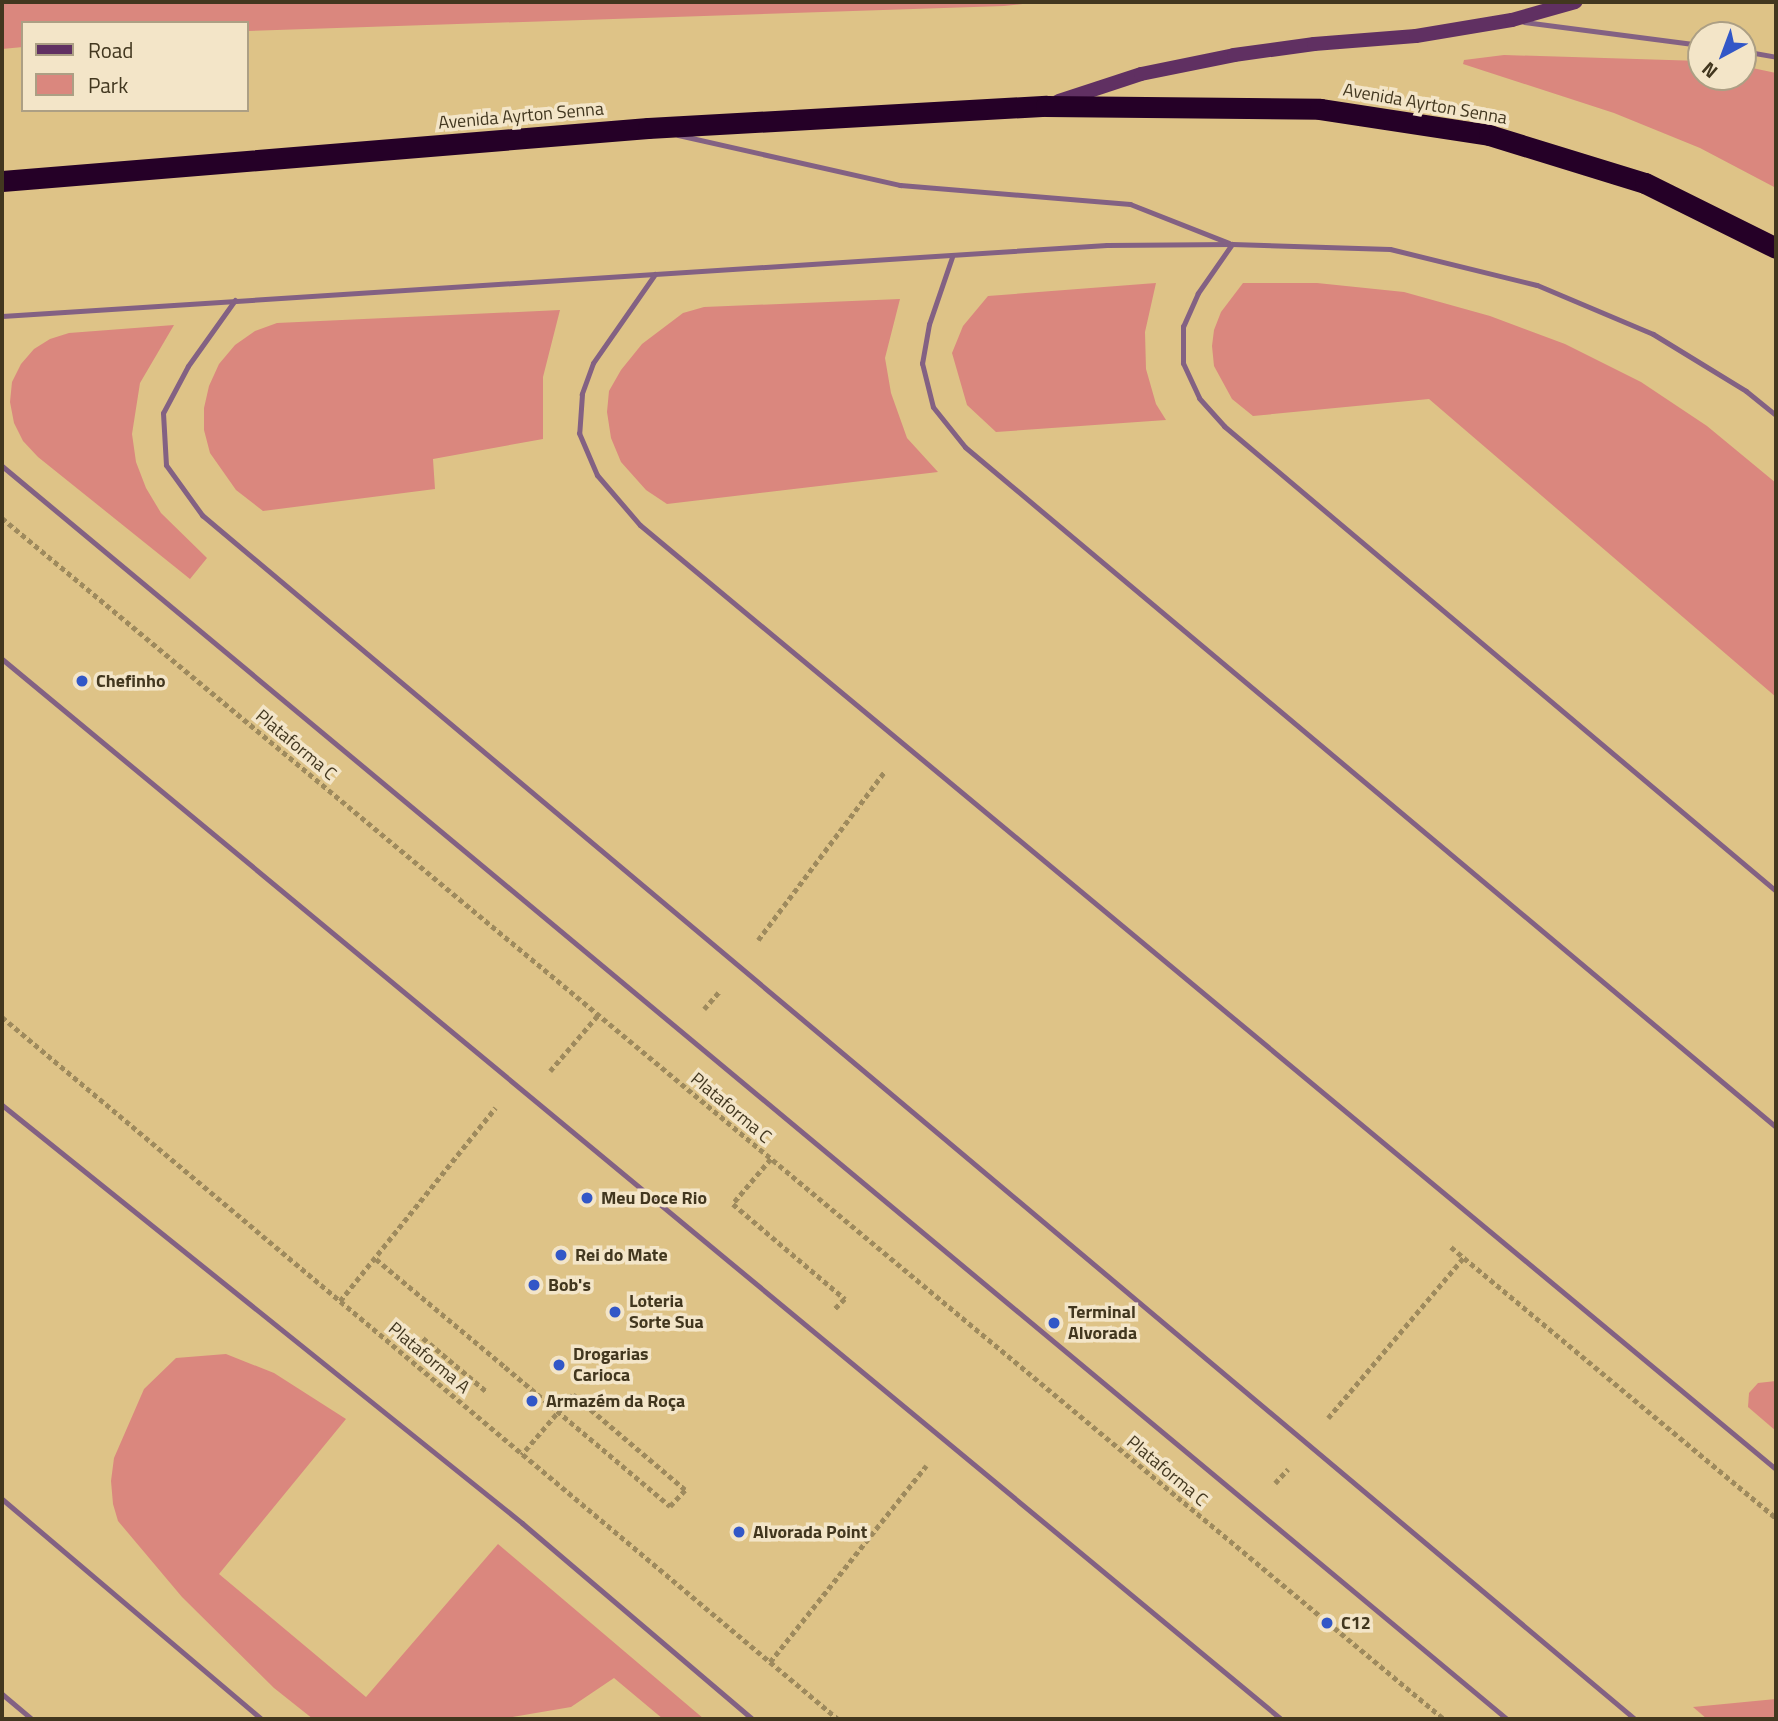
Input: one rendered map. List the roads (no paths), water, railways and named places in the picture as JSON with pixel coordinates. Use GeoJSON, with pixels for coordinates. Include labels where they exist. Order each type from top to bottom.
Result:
{"type":"FeatureCollection","features":[{"type":"Feature","properties":{"kind":"highway","name":"Avenida Ayrton Senna"},"geometry":{"type":"LineString","coordinates":[[2,181],[648,128],[1045,106],[1320,109],[1489,135],[1645,183],[1776,248]]}},
{"type":"Feature","properties":{"kind":"main road","name":"Avenida Ayrton Senna"},"geometry":{"type":"LineString","coordinates":[[1045,106],[1141,74],[1234,55],[1314,44],[1416,36],[1512,20],[1575,2]]}},
{"type":"Feature","properties":{"kind":"lane"},"geometry":{"type":"LineString","coordinates":[[1512,20],[1687,43]]}},
{"type":"Feature","properties":{"kind":"lane"},"geometry":{"type":"LineString","coordinates":[[1757,54],[1776,57]]}},
{"type":"Feature","properties":{"kind":"lane"},"geometry":{"type":"LineString","coordinates":[[648,128],[900,185],[1130,204],[1232,244]]}},
{"type":"Feature","properties":{"kind":"lane"},"geometry":{"type":"LineString","coordinates":[[2,316],[952,257],[1107,244],[1232,244],[1390,249],[1537,285],[1653,334],[1746,391],[1776,415]]}},
{"type":"Feature","properties":{"kind":"lane"},"geometry":{"type":"LineString","coordinates":[[1232,244],[1198,293],[1183,326],[1183,363],[1199,398],[1224,426],[1776,891]]}},
{"type":"Feature","properties":{"kind":"lane"},"geometry":{"type":"LineString","coordinates":[[952,257],[929,324],[922,363],[933,407],[965,447],[1776,1126]]}},
{"type":"Feature","properties":{"kind":"lane"},"geometry":{"type":"LineString","coordinates":[[655,274],[600,352],[582,394],[579,433],[597,475],[640,525],[1776,1469]]}},
{"type":"Feature","properties":{"kind":"lane"},"geometry":{"type":"LineString","coordinates":[[235,300],[188,366],[163,413],[166,466],[202,515],[1305,1445],[1635,1719]]}},
{"type":"Feature","properties":{"kind":"lane"},"geometry":{"type":"LineString","coordinates":[[2,466],[1507,1719]]}},
{"type":"Feature","properties":{"kind":"lane"},"geometry":{"type":"LineString","coordinates":[[2,659],[1281,1719]]}},
{"type":"Feature","properties":{"kind":"lane"},"geometry":{"type":"LineString","coordinates":[[2,1105],[522,1524],[752,1719]]}},
{"type":"Feature","properties":{"kind":"lane"},"geometry":{"type":"LineString","coordinates":[[2,1499],[261,1719]]}},
{"type":"Feature","properties":{"kind":"lane"},"geometry":{"type":"LineString","coordinates":[[2,1694],[32,1719]]}},
{"type":"Feature","properties":{"kind":"place","name":"Chefinho"},"geometry":{"type":"Point","coordinates":[82,681]}},
{"type":"Feature","properties":{"kind":"place","name":"Meu Doce Rio"},"geometry":{"type":"Point","coordinates":[587,1198]}},
{"type":"Feature","properties":{"kind":"place","name":"Rei do Mate"},"geometry":{"type":"Point","coordinates":[561,1255]}},
{"type":"Feature","properties":{"kind":"place","name":"Bob's"},"geometry":{"type":"Point","coordinates":[534,1285]}},
{"type":"Feature","properties":{"kind":"place","name":"Loteria Sorte Sua"},"geometry":{"type":"Point","coordinates":[615,1312]}},
{"type":"Feature","properties":{"kind":"place","name":"Terminal Alvorada"},"geometry":{"type":"Point","coordinates":[1054,1323]}},
{"type":"Feature","properties":{"kind":"place","name":"Drogarias Carioca"},"geometry":{"type":"Point","coordinates":[559,1365]}},
{"type":"Feature","properties":{"kind":"place","name":"Armazém da Roça"},"geometry":{"type":"Point","coordinates":[532,1401]}},
{"type":"Feature","properties":{"kind":"place","name":"Alvorada Point"},"geometry":{"type":"Point","coordinates":[739,1532]}},
{"type":"Feature","properties":{"kind":"place","name":"C12"},"geometry":{"type":"Point","coordinates":[1327,1623]}}]}
